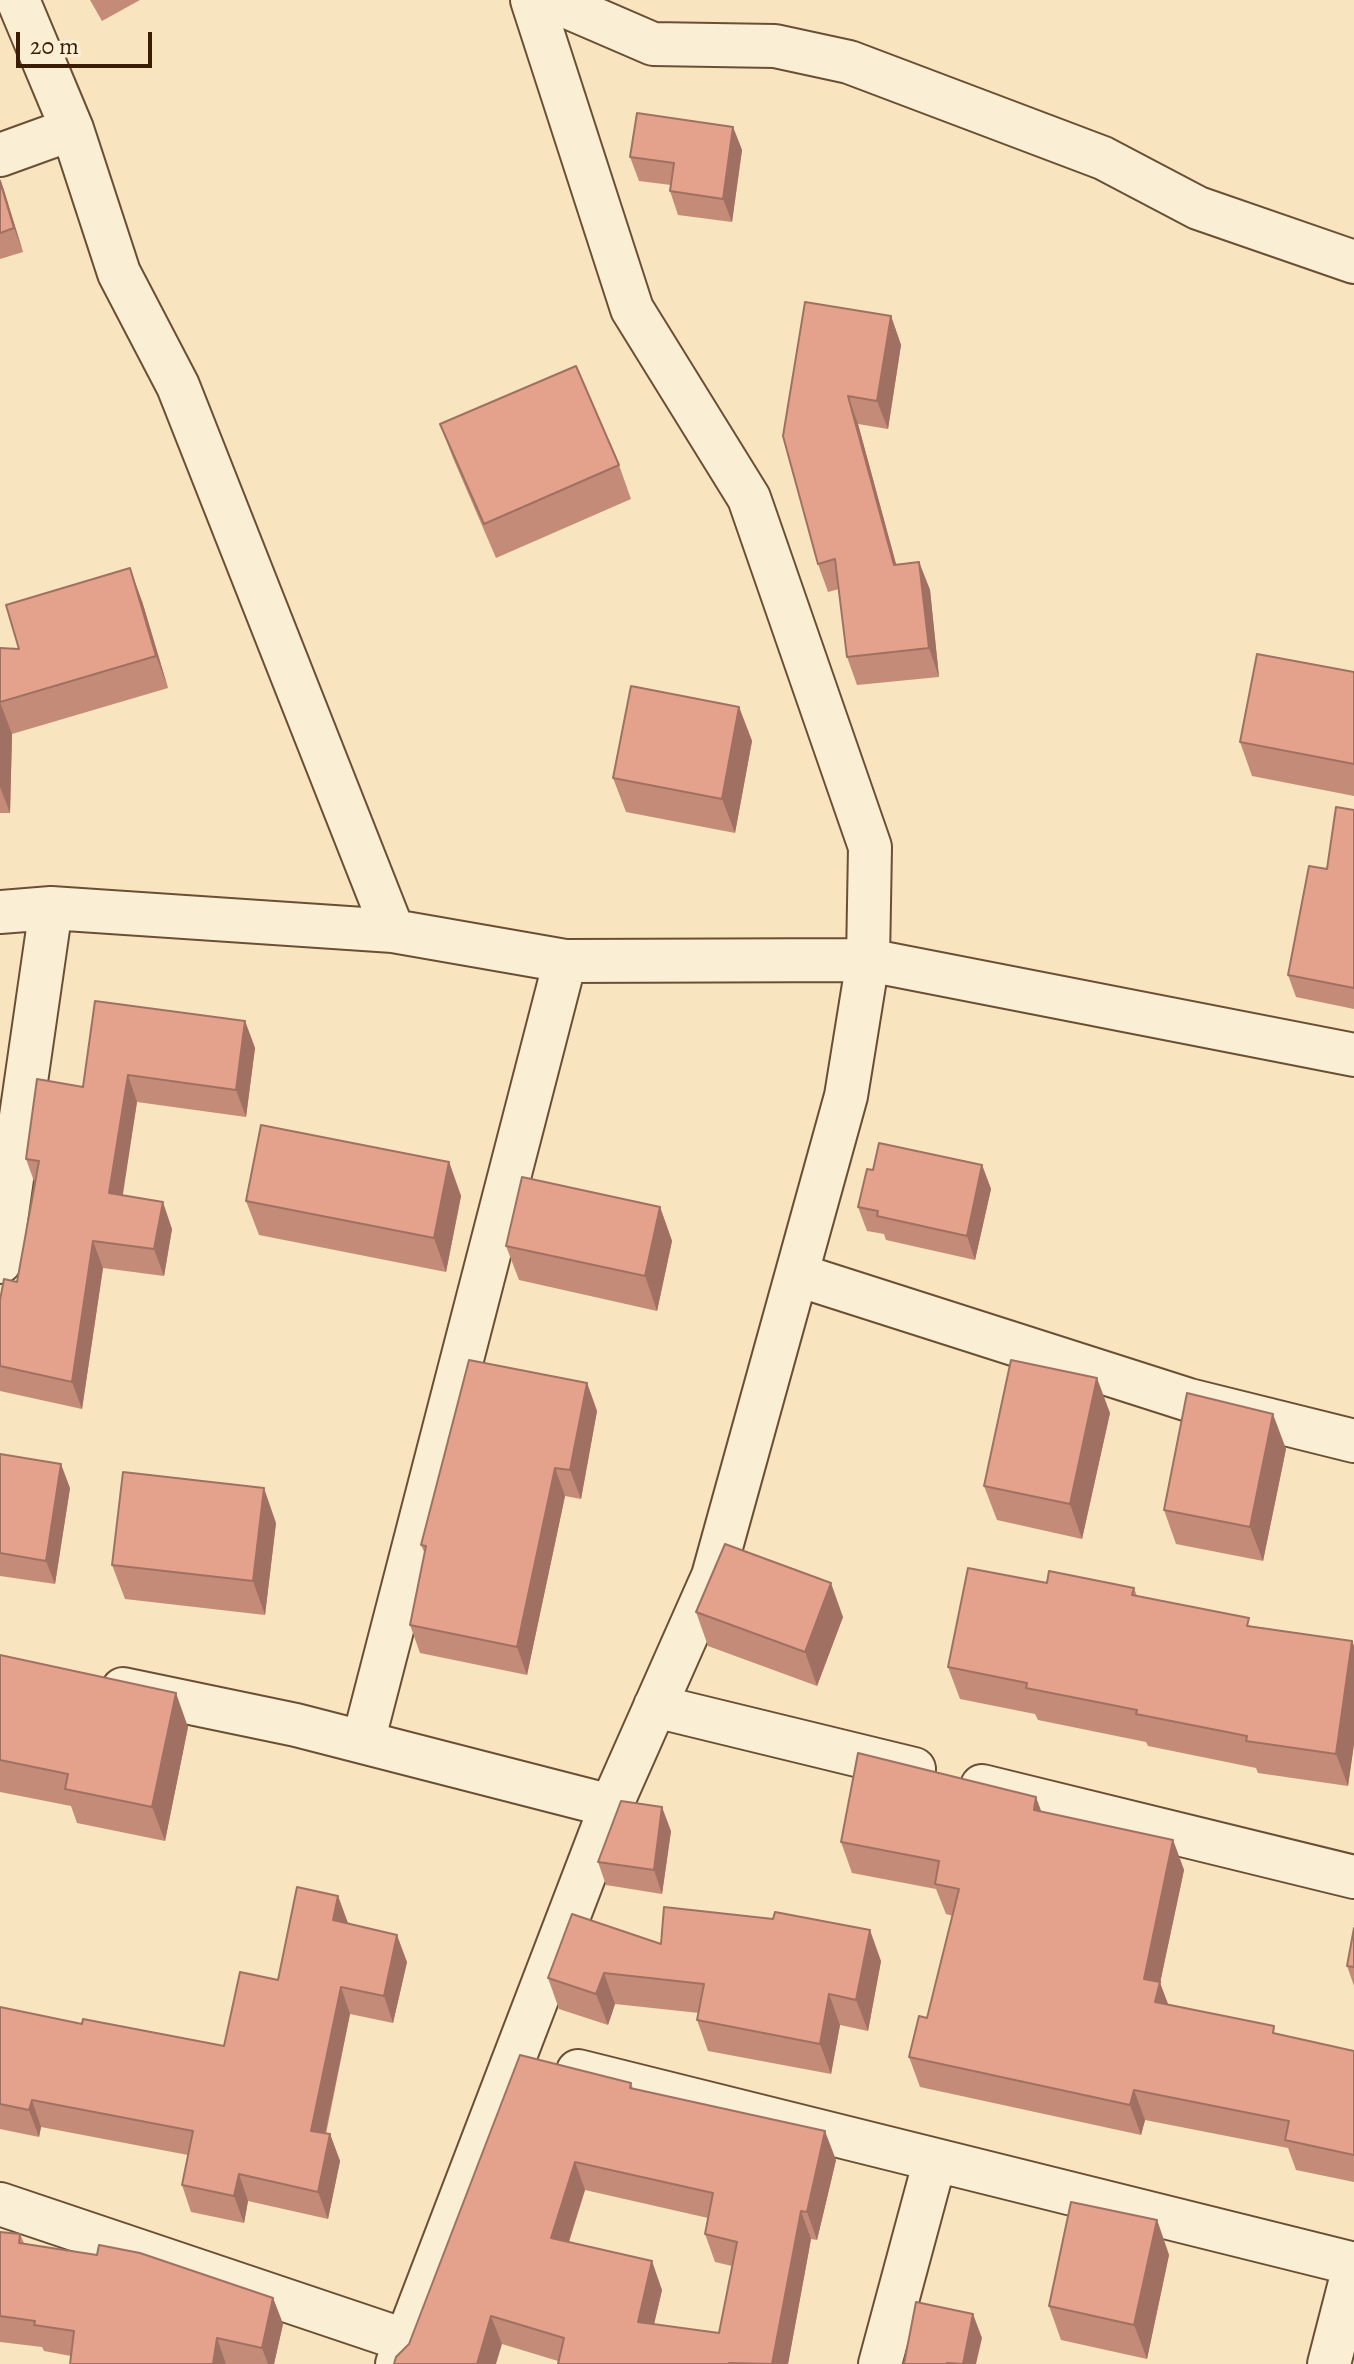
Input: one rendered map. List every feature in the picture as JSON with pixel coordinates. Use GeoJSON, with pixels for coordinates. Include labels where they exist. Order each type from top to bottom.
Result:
{"type":"FeatureCollection","features":[{"type":"Feature","properties":{"kind":"street"},"geometry":{"type":"LineString","coordinates":[[18,0],[72,129],[119,273],[178,386],[393,931]]}},
{"type":"Feature","properties":{"kind":"street"},"geometry":{"type":"LineString","coordinates":[[0,2204],[401,2352],[611,1806],[713,1576],[846,1096],[868,960],[870,847],[749,498],[632,309],[532,0]]}},
{"type":"Feature","properties":{"kind":"street"},"geometry":{"type":"LineString","coordinates":[[551,0],[653,44],[775,46],[849,62],[1103,158],[1198,208],[1354,262]]}},
{"type":"Feature","properties":{"kind":"street"},"geometry":{"type":"LineString","coordinates":[[0,155],[72,129]]}},
{"type":"Feature","properties":{"kind":"street"},"geometry":{"type":"LineString","coordinates":[[0,912],[51,908],[393,931],[565,961],[868,960],[1354,1055]]}},
{"type":"Feature","properties":{"kind":"street"},"geometry":{"type":"LineString","coordinates":[[0,1257],[51,908]]}},
{"type":"Feature","properties":{"kind":"street"},"geometry":{"type":"LineString","coordinates":[[363,1742],[565,961]]}},
{"type":"Feature","properties":{"kind":"street"},"geometry":{"type":"LineString","coordinates":[[798,1275],[1189,1400],[1354,1441]]}},
{"type":"Feature","properties":{"kind":"street"},"geometry":{"type":"LineString","coordinates":[[78,1680],[363,1742],[611,1806]]}},
{"type":"Feature","properties":{"kind":"street"},"geometry":{"type":"LineString","coordinates":[[655,1706],[1354,1877]]}},
{"type":"Feature","properties":{"kind":"street"},"geometry":{"type":"LineString","coordinates":[[514,2055],[1354,2265],[1329,2364]]}},
{"type":"Feature","properties":{"kind":"street"},"geometry":{"type":"LineString","coordinates":[[880,2364],[935,2160]]}},
{"type":"Feature","properties":{"kind":"building"},"geometry":{"type":"Polygon","coordinates":[[[637,113],[733,127],[723,199],[670,191],[674,163],[630,157],[637,113]]]}},
{"type":"Feature","properties":{"kind":"building"},"geometry":{"type":"Polygon","coordinates":[[[0,181],[14,228],[0,233],[0,181]]]}},
{"type":"Feature","properties":{"kind":"building"},"geometry":{"type":"Polygon","coordinates":[[[805,302],[891,316],[877,401],[848,396],[894,565],[919,562],[929,648],[847,657],[835,559],[818,564],[783,436],[805,302]]]}},
{"type":"Feature","properties":{"kind":"building"},"geometry":{"type":"Polygon","coordinates":[[[576,366],[619,465],[484,524],[440,424],[576,366]]]}},
{"type":"Feature","properties":{"kind":"building"},"geometry":{"type":"Polygon","coordinates":[[[130,568],[156,656],[0,702],[0,648],[19,649],[6,605],[130,568]]]}},
{"type":"Feature","properties":{"kind":"building"},"geometry":{"type":"Polygon","coordinates":[[[1257,654],[1354,672],[1354,764],[1240,742],[1257,654]]]}},
{"type":"Feature","properties":{"kind":"building"},"geometry":{"type":"Polygon","coordinates":[[[631,686],[739,707],[722,799],[613,778],[631,686]]]}},
{"type":"Feature","properties":{"kind":"building"},"geometry":{"type":"Polygon","coordinates":[[[1336,807],[1354,810],[1354,988],[1288,975],[1309,866],[1327,869],[1336,807]]]}},
{"type":"Feature","properties":{"kind":"building"},"geometry":{"type":"Polygon","coordinates":[[[95,1001],[245,1021],[236,1090],[128,1075],[109,1193],[163,1202],[154,1249],[93,1241],[72,1382],[0,1366],[0,1300],[4,1279],[17,1282],[39,1161],[26,1159],[37,1079],[83,1087],[95,1001]]]}},
{"type":"Feature","properties":{"kind":"building"},"geometry":{"type":"Polygon","coordinates":[[[261,1125],[449,1162],[434,1238],[246,1201],[261,1125]]]}},
{"type":"Feature","properties":{"kind":"building"},"geometry":{"type":"Polygon","coordinates":[[[879,1143],[982,1165],[967,1236],[877,1216],[878,1211],[858,1207],[867,1169],[873,1170],[879,1143]]]}},
{"type":"Feature","properties":{"kind":"building"},"geometry":{"type":"Polygon","coordinates":[[[522,1177],[660,1207],[645,1276],[506,1246],[522,1177]]]}},
{"type":"Feature","properties":{"kind":"building"},"geometry":{"type":"Polygon","coordinates":[[[469,1360],[587,1383],[570,1470],[555,1468],[517,1647],[410,1625],[426,1546],[421,1545],[469,1360]]]}},
{"type":"Feature","properties":{"kind":"building"},"geometry":{"type":"Polygon","coordinates":[[[1011,1360],[1097,1378],[1070,1504],[984,1486],[1011,1360]]]}},
{"type":"Feature","properties":{"kind":"building"},"geometry":{"type":"Polygon","coordinates":[[[1187,1393],[1273,1414],[1250,1527],[1164,1510],[1187,1393]]]}},
{"type":"Feature","properties":{"kind":"building"},"geometry":{"type":"Polygon","coordinates":[[[0,1454],[61,1464],[46,1561],[0,1553],[0,1454]]]}},
{"type":"Feature","properties":{"kind":"building"},"geometry":{"type":"Polygon","coordinates":[[[123,1472],[264,1488],[253,1581],[112,1565],[123,1472]]]}},
{"type":"Feature","properties":{"kind":"building"},"geometry":{"type":"Polygon","coordinates":[[[725,1544],[831,1583],[805,1652],[696,1612],[725,1544]]]}},
{"type":"Feature","properties":{"kind":"building"},"geometry":{"type":"Polygon","coordinates":[[[968,1568],[1047,1583],[1049,1571],[1134,1588],[1132,1595],[1249,1618],[1247,1626],[1352,1641],[1336,1754],[1246,1741],[1247,1736],[1136,1714],[1137,1710],[1026,1688],[1027,1683],[948,1667],[968,1568]]]}},
{"type":"Feature","properties":{"kind":"building"},"geometry":{"type":"Polygon","coordinates":[[[0,1655],[176,1693],[152,1807],[65,1789],[68,1774],[0,1760],[0,1655]]]}},
{"type":"Feature","properties":{"kind":"building"},"geometry":{"type":"Polygon","coordinates":[[[858,1753],[1036,1797],[1034,1810],[1173,1840],[1144,1979],[1160,1982],[1155,2002],[1274,2026],[1273,2033],[1354,2051],[1354,2155],[1285,2140],[1289,2121],[1134,2090],[1130,2105],[909,2057],[919,2016],[927,2018],[959,1889],[935,1884],[939,1861],[841,1842],[858,1753]]]}},
{"type":"Feature","properties":{"kind":"building"},"geometry":{"type":"Polygon","coordinates":[[[621,1801],[662,1807],[654,1870],[598,1862],[621,1801]]]}},
{"type":"Feature","properties":{"kind":"building"},"geometry":{"type":"Polygon","coordinates":[[[297,1887],[338,1896],[333,1920],[397,1935],[384,1996],[341,1987],[311,2131],[330,2134],[318,2192],[239,2174],[234,2196],[182,2185],[193,2131],[32,2100],[29,2110],[0,2104],[0,2007],[82,2024],[83,2019],[224,2046],[240,1972],[278,1980],[297,1887]]]}},
{"type":"Feature","properties":{"kind":"building"},"geometry":{"type":"Polygon","coordinates":[[[664,1907],[773,1919],[775,1912],[870,1930],[856,2000],[829,1994],[820,2044],[697,2020],[704,1984],[604,1973],[596,1994],[548,1978],[572,1914],[661,1944],[664,1907]]]}},
{"type":"Feature","properties":{"kind":"building"},"geometry":{"type":"Polygon","coordinates":[[[1354,1928],[1354,1967],[1347,1966],[1354,1928]]]}},
{"type":"Feature","properties":{"kind":"building"},"geometry":{"type":"Polygon","coordinates":[[[520,2055],[631,2083],[630,2088],[825,2131],[807,2212],[801,2211],[772,2364],[558,2364],[564,2338],[491,2316],[477,2364],[394,2364],[396,2357],[409,2344],[520,2055]],[[575,2162],[551,2238],[652,2261],[638,2322],[719,2333],[737,2242],[705,2234],[713,2193],[575,2162]]]}},
{"type":"Feature","properties":{"kind":"building"},"geometry":{"type":"Polygon","coordinates":[[[1071,2202],[1157,2220],[1134,2325],[1049,2306],[1071,2202]]]}},
{"type":"Feature","properties":{"kind":"building"},"geometry":{"type":"Polygon","coordinates":[[[0,2232],[20,2234],[19,2243],[97,2255],[99,2245],[140,2253],[273,2298],[262,2348],[217,2338],[213,2364],[70,2364],[74,2331],[0,2316],[0,2232]]]}},
{"type":"Feature","properties":{"kind":"building"},"geometry":{"type":"Polygon","coordinates":[[[916,2302],[973,2314],[963,2364],[904,2364],[916,2302]]]}}]}
